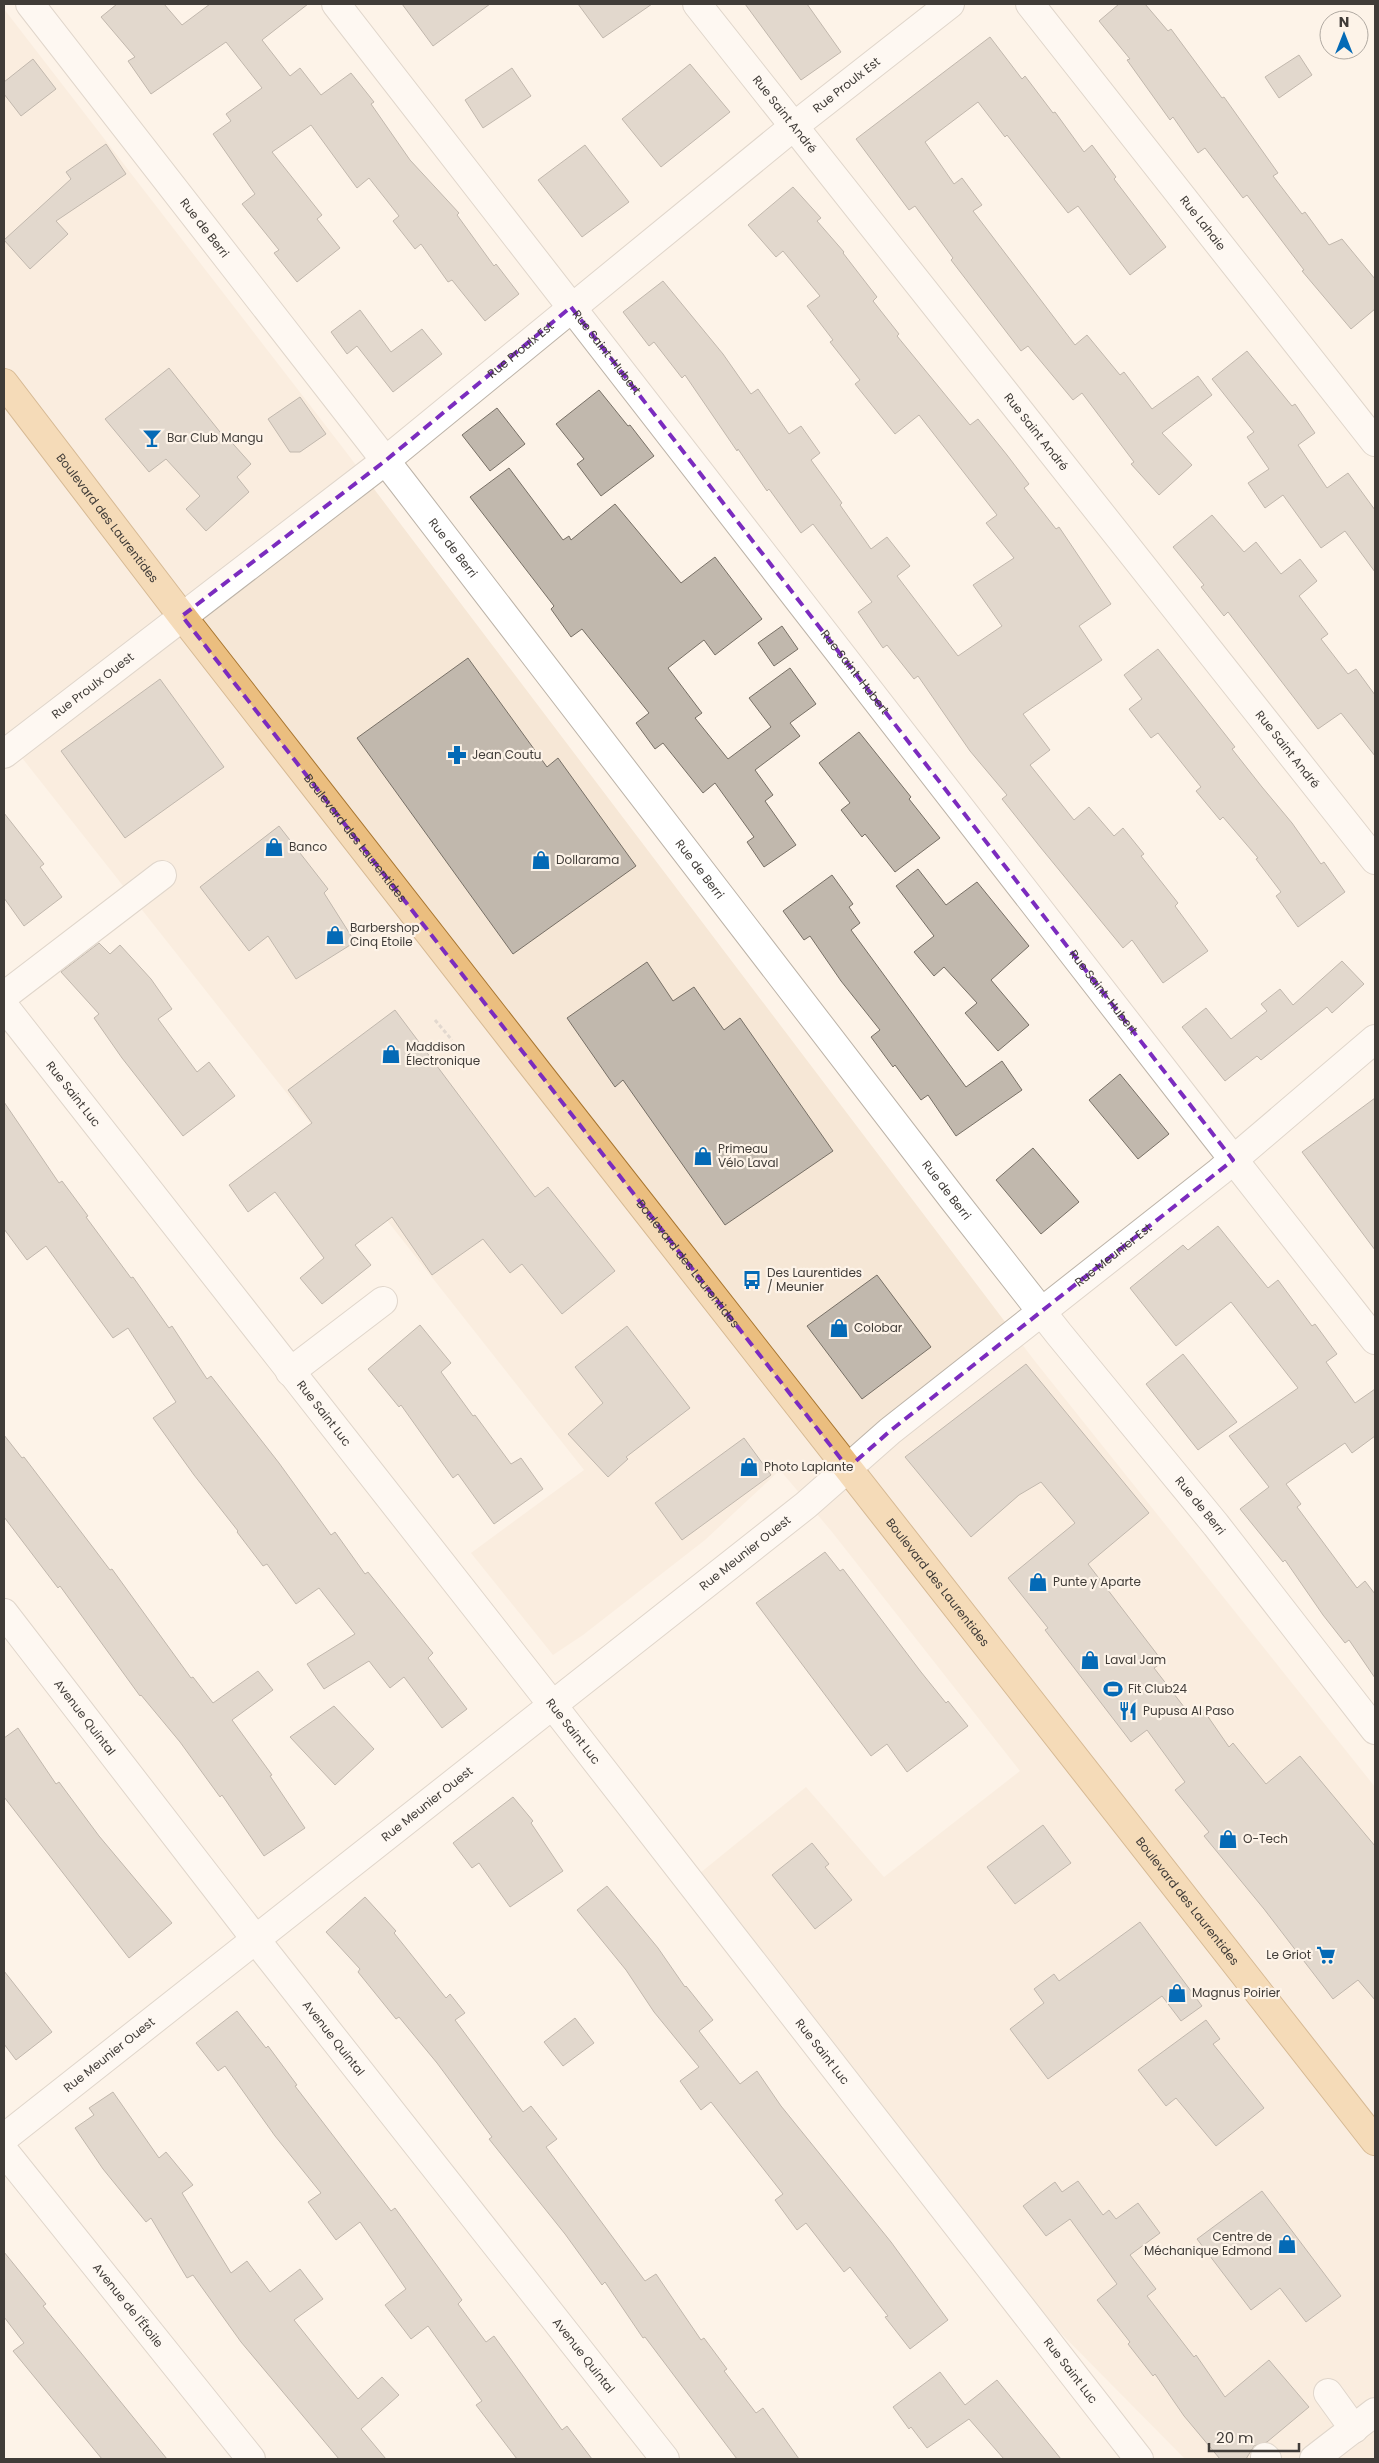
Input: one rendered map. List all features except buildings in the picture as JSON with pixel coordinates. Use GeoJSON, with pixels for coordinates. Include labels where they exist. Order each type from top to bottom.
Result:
{"type":"FeatureCollection","features":[{"type":"Feature","properties":{"kind":"main road","name":"Boulevard des Laurentides"},"geometry":{"type":"LineString","coordinates":[[4,384],[182,616],[1375,2140]]}},
{"type":"Feature","properties":{"kind":"street","name":"Rue de Berri"},"geometry":{"type":"LineString","coordinates":[[30,4],[1042,1312],[1216,1525],[1375,1730]]}},
{"type":"Feature","properties":{"kind":"street","name":"Rue Saint-Hubert"},"geometry":{"type":"LineString","coordinates":[[336,4],[1233,1160],[1375,1340]]}},
{"type":"Feature","properties":{"kind":"street","name":"Rue Saint André"},"geometry":{"type":"LineString","coordinates":[[697,4],[793,128],[1375,860]]}},
{"type":"Feature","properties":{"kind":"street","name":"Rue Proulx Est"},"geometry":{"type":"LineString","coordinates":[[182,616],[385,462],[571,307],[950,4]]}},
{"type":"Feature","properties":{"kind":"street","name":"Rue Lahaie"},"geometry":{"type":"LineString","coordinates":[[1030,4],[1375,442]]}},
{"type":"Feature","properties":{"kind":"street","name":"Rue Proulx Ouest"},"geometry":{"type":"LineString","coordinates":[[4,754],[182,616]]}},
{"type":"Feature","properties":{"kind":"street"},"geometry":{"type":"LineString","coordinates":[[4,996],[162,875]]}},
{"type":"Feature","properties":{"kind":"street","name":"Rue Saint Luc"},"geometry":{"type":"LineString","coordinates":[[4,1006],[1139,2459]]}},
{"type":"Feature","properties":{"kind":"street","name":"Rue Meunier Est"},"geometry":{"type":"LineString","coordinates":[[848,1468],[890,1431],[1233,1160],[1375,1039]]}},
{"type":"Feature","properties":{"kind":"street"},"geometry":{"type":"LineString","coordinates":[[290,1372],[382,1301]]}},
{"type":"Feature","properties":{"kind":"street","name":"Rue Meunier Ouest"},"geometry":{"type":"LineString","coordinates":[[4,2138],[806,1505],[848,1468]]}},
{"type":"Feature","properties":{"kind":"street","name":"Avenue Quintal"},"geometry":{"type":"LineString","coordinates":[[4,1613],[256,1939],[665,2459]]}},
{"type":"Feature","properties":{"kind":"street","name":"Avenue de l'Étoile"},"geometry":{"type":"LineString","coordinates":[[4,2151],[251,2459]]}},
{"type":"Feature","properties":{"kind":"street"},"geometry":{"type":"LineString","coordinates":[[1328,2392],[1354,2429]]}},
{"type":"Feature","properties":{"kind":"street"},"geometry":{"type":"LineString","coordinates":[[1314,2459],[1375,2412]]}},
{"type":"Feature","properties":{"kind":"path"},"geometry":{"type":"LineString","coordinates":[[435,1020],[452,1040]]}},
{"type":"Feature","properties":{"kind":"highlighted area"},"geometry":{"type":"Polygon","coordinates":[[[571,307],[1233,1160],[890,1431],[848,1468],[182,616],[385,461],[571,307]]]}},
{"type":"Feature","properties":{"kind":"shaded area"},"geometry":{"type":"Polygon","coordinates":[[[4,9],[343,448],[1034,1360],[1375,1787],[1375,2459],[1185,2459],[965,2236],[689,1882],[806,1787],[884,1877],[1020,1771],[832,1532],[780,1470],[705,1540],[583,1635],[553,1655],[471,1553],[584,1470],[4,735],[4,9]]]}},
{"type":"Feature","properties":{"kind":"place","name":"Bar Club Mangu"},"geometry":{"type":"Point","coordinates":[152,438]}},
{"type":"Feature","properties":{"kind":"place","name":"Jean Coutu"},"geometry":{"type":"Point","coordinates":[457,755]}},
{"type":"Feature","properties":{"kind":"place","name":"Banco"},"geometry":{"type":"Point","coordinates":[274,847]}},
{"type":"Feature","properties":{"kind":"place","name":"Dollarama"},"geometry":{"type":"Point","coordinates":[541,860]}},
{"type":"Feature","properties":{"kind":"place","name":"Barbershop Cinq Etoile"},"geometry":{"type":"Point","coordinates":[335,935]}},
{"type":"Feature","properties":{"kind":"place","name":"Maddison Électronique"},"geometry":{"type":"Point","coordinates":[391,1054]}},
{"type":"Feature","properties":{"kind":"place","name":"Primeau Vélo Laval"},"geometry":{"type":"Point","coordinates":[703,1156]}},
{"type":"Feature","properties":{"kind":"place","name":"Des Laurentides / Meunier"},"geometry":{"type":"Point","coordinates":[752,1280]}},
{"type":"Feature","properties":{"kind":"place","name":"Colobar"},"geometry":{"type":"Point","coordinates":[839,1328]}},
{"type":"Feature","properties":{"kind":"place","name":"Photo Laplante"},"geometry":{"type":"Point","coordinates":[749,1467]}},
{"type":"Feature","properties":{"kind":"place","name":"Punte y Aparte"},"geometry":{"type":"Point","coordinates":[1038,1582]}},
{"type":"Feature","properties":{"kind":"place","name":"Laval Jam"},"geometry":{"type":"Point","coordinates":[1090,1660]}},
{"type":"Feature","properties":{"kind":"place","name":"Fit Club24"},"geometry":{"type":"Point","coordinates":[1113,1689]}},
{"type":"Feature","properties":{"kind":"place","name":"Pupusa Al Paso"},"geometry":{"type":"Point","coordinates":[1128,1711]}},
{"type":"Feature","properties":{"kind":"place","name":"O-Tech"},"geometry":{"type":"Point","coordinates":[1228,1839]}},
{"type":"Feature","properties":{"kind":"place","name":"Le Griot"},"geometry":{"type":"Point","coordinates":[1326,1955]}},
{"type":"Feature","properties":{"kind":"place","name":"Magnus Poirier"},"geometry":{"type":"Point","coordinates":[1177,1993]}},
{"type":"Feature","properties":{"kind":"place","name":"Centre de Méchanique Edmond"},"geometry":{"type":"Point","coordinates":[1287,2244]}}]}
